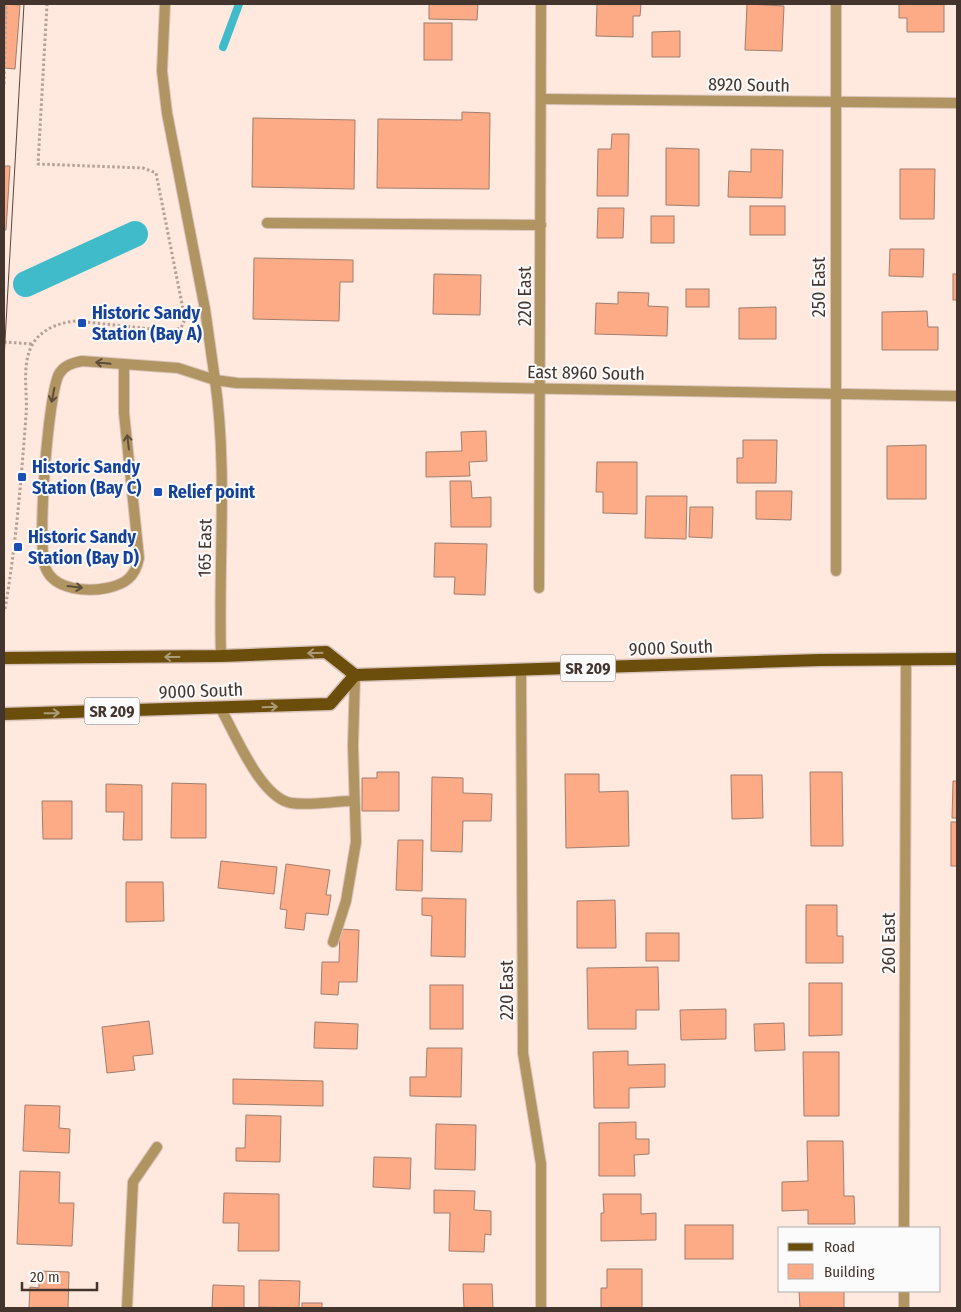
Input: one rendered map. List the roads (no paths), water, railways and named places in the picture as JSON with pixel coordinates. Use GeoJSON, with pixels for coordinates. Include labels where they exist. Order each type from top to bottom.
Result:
{"type":"FeatureCollection","features":[{"type":"Feature","properties":{"kind":"main road","name":"9000 South"},"geometry":{"type":"LineString","coordinates":[[4,658],[221,656],[326,652],[355,675],[957,659]]}},
{"type":"Feature","properties":{"kind":"main road","name":"9000 South"},"geometry":{"type":"LineString","coordinates":[[4,714],[221,709],[330,704],[355,675]]}},
{"type":"Feature","properties":{"kind":"street","name":"165 East"},"geometry":{"type":"LineString","coordinates":[[165,4],[162,71],[167,113],[205,309],[220,414],[222,486],[221,656]]}},
{"type":"Feature","properties":{"kind":"street","name":"220 East"},"geometry":{"type":"LineString","coordinates":[[539,588],[541,4]]}},
{"type":"Feature","properties":{"kind":"street","name":"250 East"},"geometry":{"type":"LineString","coordinates":[[836,4],[836,571]]}},
{"type":"Feature","properties":{"kind":"street","name":"8920 South"},"geometry":{"type":"LineString","coordinates":[[541,99],[957,103]]}},
{"type":"Feature","properties":{"kind":"street"},"geometry":{"type":"LineString","coordinates":[[266,223],[541,225]]}},
{"type":"Feature","properties":{"kind":"street","name":"East 8960 South"},"geometry":{"type":"LineString","coordinates":[[124,366],[124,413],[139,558],[136,571],[130,580],[118,586],[102,589],[74,588],[61,585],[46,570],[42,558],[45,489],[54,389],[60,373],[69,364],[82,361],[124,366],[178,368],[215,380],[237,383],[957,396]]}},
{"type":"Feature","properties":{"kind":"street","name":"260 East"},"geometry":{"type":"LineString","coordinates":[[904,1227],[906,659]]}},
{"type":"Feature","properties":{"kind":"street","name":"220 East"},"geometry":{"type":"LineString","coordinates":[[521,670],[523,1053],[541,1164],[541,1308]]}},
{"type":"Feature","properties":{"kind":"street"},"geometry":{"type":"LineString","coordinates":[[333,942],[346,900],[356,842],[354,801],[355,675]]}},
{"type":"Feature","properties":{"kind":"street"},"geometry":{"type":"LineString","coordinates":[[221,709],[252,769],[266,787],[290,803],[354,801]]}},
{"type":"Feature","properties":{"kind":"street"},"geometry":{"type":"LineString","coordinates":[[127,1308],[133,1182],[157,1147]]}},
{"type":"Feature","properties":{"kind":"street"},"geometry":{"type":"LineString","coordinates":[[904,1292],[904,1308]]}},
{"type":"Feature","properties":{"kind":"waterway"},"geometry":{"type":"LineString","coordinates":[[223,47],[239,4]]}},
{"type":"Feature","properties":{"kind":"waterway"},"geometry":{"type":"LineString","coordinates":[[26,284],[135,234]]}},
{"type":"Feature","properties":{"kind":"tram line"},"geometry":{"type":"LineString","coordinates":[[4,359],[24,4]]}},
{"type":"Feature","properties":{"kind":"place","name":"Historic Sandy Station (Bay A)"},"geometry":{"type":"Point","coordinates":[82,323]}},
{"type":"Feature","properties":{"kind":"place","name":"Historic Sandy Station (Bay C)"},"geometry":{"type":"Point","coordinates":[22,477]}},
{"type":"Feature","properties":{"kind":"place","name":"Relief point"},"geometry":{"type":"Point","coordinates":[158,492]}},
{"type":"Feature","properties":{"kind":"place","name":"Historic Sandy Station (Bay D)"},"geometry":{"type":"Point","coordinates":[18,547]}}]}
